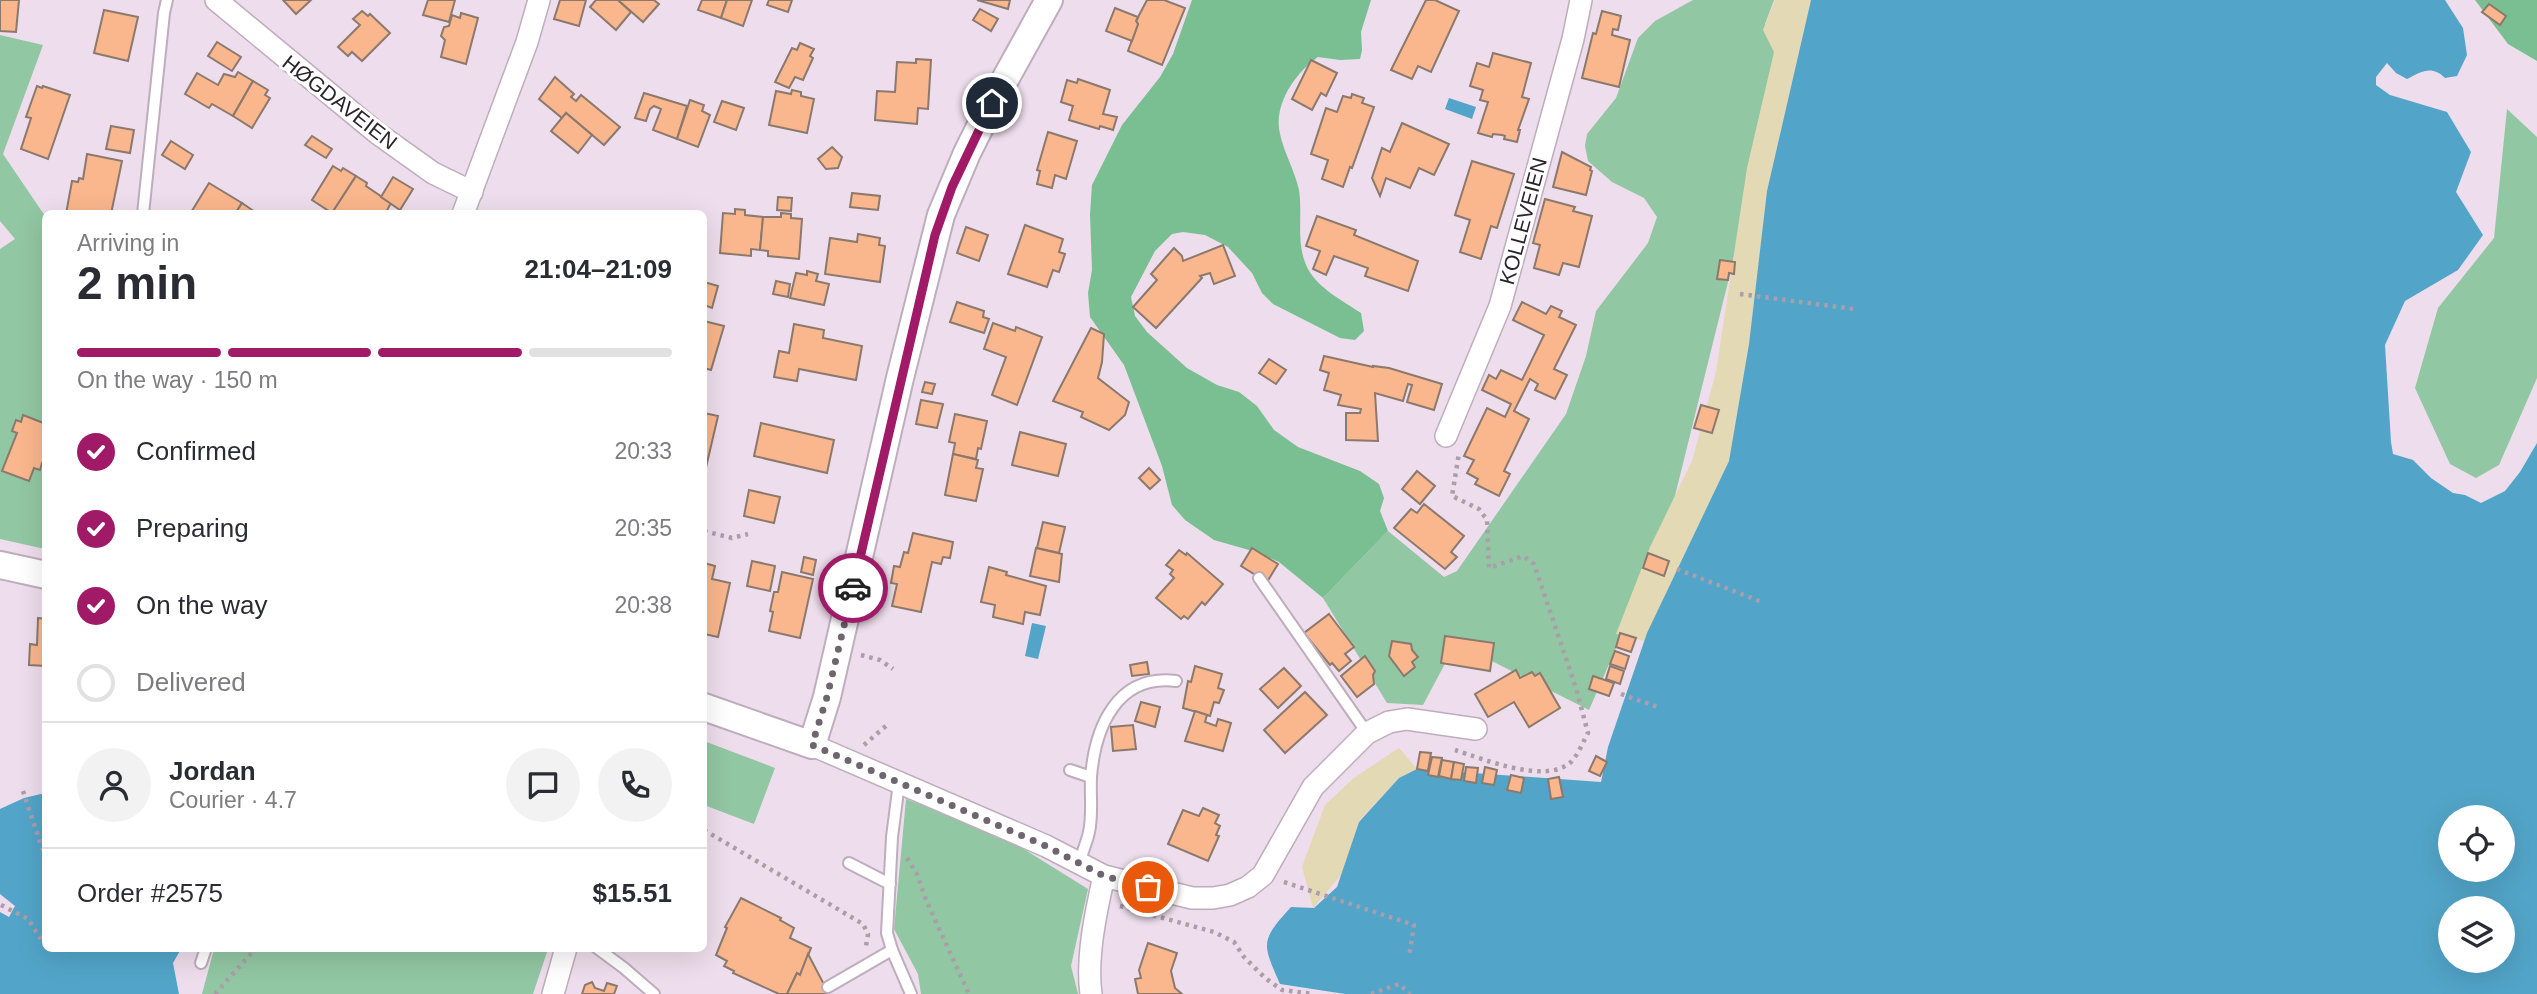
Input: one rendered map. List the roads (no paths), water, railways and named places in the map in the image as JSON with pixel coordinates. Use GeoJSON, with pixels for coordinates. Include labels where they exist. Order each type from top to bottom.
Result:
{"type":"FeatureCollection","features":[{"type":"Feature","properties":{"kind":"street","name":"HØGDAVEIEN"},"geometry":{"type":"LineString","coordinates":[[216,0],[377,133],[433,173],[472,192]]}},
{"type":"Feature","properties":{"kind":"street"},"geometry":{"type":"LineString","coordinates":[[465,210],[527,42],[539,0]]}},
{"type":"Feature","properties":{"kind":"street"},"geometry":{"type":"LineString","coordinates":[[812,745],[827,697],[900,378],[941,215],[992,103],[1049,0]]}},
{"type":"Feature","properties":{"kind":"street","name":"KOLLEVEIEN"},"geometry":{"type":"LineString","coordinates":[[1446,436],[1500,306],[1573,39],[1581,0]]}},
{"type":"Feature","properties":{"kind":"street"},"geometry":{"type":"LineString","coordinates":[[0,565],[42,574]]}},
{"type":"Feature","properties":{"kind":"street"},"geometry":{"type":"LineString","coordinates":[[707,707],[812,745],[1046,846],[1104,876],[1192,898],[1230,895],[1248,887],[1264,875],[1313,787],[1367,733],[1389,722],[1407,719],[1476,729]]}},
{"type":"Feature","properties":{"kind":"street"},"geometry":{"type":"LineString","coordinates":[[1091,994],[1091,965],[1104,876]]}},
{"type":"Feature","properties":{"kind":"street"},"geometry":{"type":"LineString","coordinates":[[553,994],[565,952]]}},
{"type":"Feature","properties":{"kind":"lane"},"geometry":{"type":"LineString","coordinates":[[142,210],[167,0]]}},
{"type":"Feature","properties":{"kind":"lane"},"geometry":{"type":"LineString","coordinates":[[1259,578],[1367,733]]}},
{"type":"Feature","properties":{"kind":"lane"},"geometry":{"type":"LineString","coordinates":[[1079,863],[1090,830],[1091,777],[1104,722],[1118,701],[1137,685],[1162,679],[1176,681]]}},
{"type":"Feature","properties":{"kind":"lane"},"geometry":{"type":"LineString","coordinates":[[1070,771],[1091,777]]}},
{"type":"Feature","properties":{"kind":"lane"},"geometry":{"type":"LineString","coordinates":[[899,783],[892,837],[887,933],[911,994]]}},
{"type":"Feature","properties":{"kind":"lane"},"geometry":{"type":"LineString","coordinates":[[849,863],[890,884]]}},
{"type":"Feature","properties":{"kind":"lane"},"geometry":{"type":"LineString","coordinates":[[828,987],[892,950]]}},
{"type":"Feature","properties":{"kind":"lane"},"geometry":{"type":"LineString","coordinates":[[201,963],[205,952]]}},
{"type":"Feature","properties":{"kind":"lane"},"geometry":{"type":"LineString","coordinates":[[602,952],[654,994]]}},
{"type":"Feature","properties":{"kind":"water"},"geometry":{"type":"Polygon","coordinates":[[[1811,0],[2445,0],[2463,28],[2467,55],[2457,76],[2445,78],[2431,70],[2407,79],[2396,73],[2387,63],[2376,77],[2376,85],[2390,95],[2447,112],[2471,152],[2456,192],[2483,235],[2458,270],[2405,301],[2385,345],[2391,442],[2393,454],[2413,460],[2431,478],[2453,493],[2465,495],[2481,503],[2505,491],[2537,443],[2537,994],[1345,994],[1280,984],[1267,951],[1269,935],[1291,907],[1314,908],[1337,887],[1359,822],[1399,778],[1417,769],[1601,782],[1608,747],[1647,633],[1729,461],[1749,344],[1767,191],[1811,0]]]}},
{"type":"Feature","properties":{"kind":"water"},"geometry":{"type":"Polygon","coordinates":[[[1449,98],[1476,107],[1472,119],[1445,109],[1449,98]]]}},
{"type":"Feature","properties":{"kind":"water"},"geometry":{"type":"Polygon","coordinates":[[[1032,623],[1046,626],[1038,659],[1025,656],[1032,623]]]}},
{"type":"Feature","properties":{"kind":"water"},"geometry":{"type":"Polygon","coordinates":[[[42,794],[42,952],[179,952],[173,963],[179,994],[0,994],[0,912],[9,917],[15,906],[0,894],[0,809],[24,798],[42,794]]]}}]}
